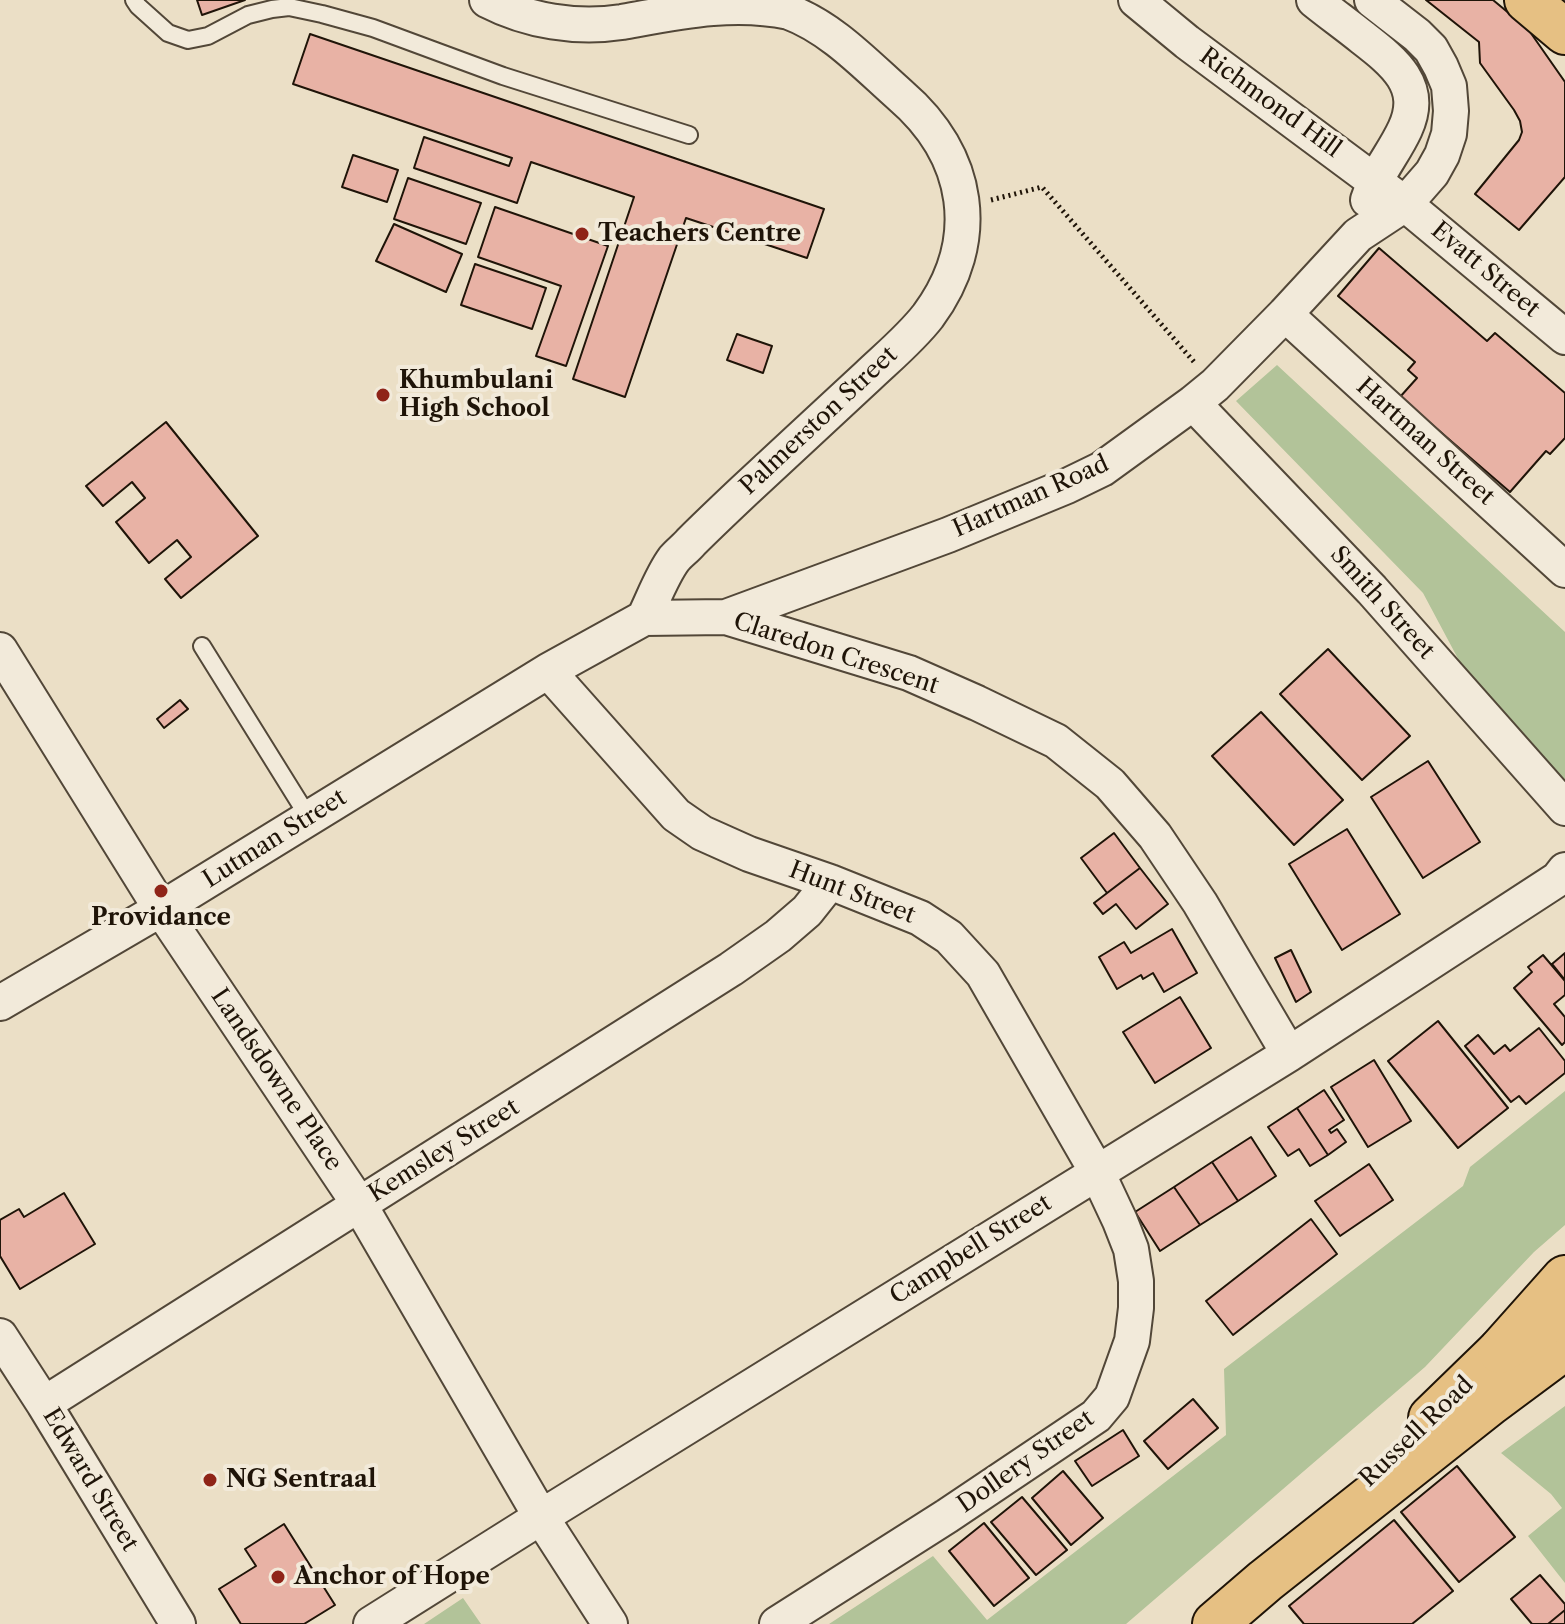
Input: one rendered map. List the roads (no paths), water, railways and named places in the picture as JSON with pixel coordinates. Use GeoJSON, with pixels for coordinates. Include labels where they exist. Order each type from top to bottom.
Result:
{"type":"FeatureCollection","features":[{"type":"Feature","properties":{"kind":"main road"},"geometry":{"type":"LineString","coordinates":[[1527,0],[1565,32]]}},
{"type":"Feature","properties":{"kind":"main road","name":"Russell Road"},"geometry":{"type":"LineString","coordinates":[[1265,1581],[1500,1351],[1565,1278]]}},
{"type":"Feature","properties":{"kind":"main road"},"geometry":{"type":"LineString","coordinates":[[1500,1351],[1564,1338]]}},
{"type":"Feature","properties":{"kind":"main road","name":"Russell Road"},"geometry":{"type":"LineString","coordinates":[[1215,1624],[1479,1411],[1564,1338]]}},
{"type":"Feature","properties":{"kind":"street","name":"Palmerston Street"},"geometry":{"type":"LineString","coordinates":[[487,0],[531,18],[576,24],[619,22],[702,5],[747,2],[789,12],[826,31],[918,110],[942,141],[956,171],[963,207],[961,240],[950,278],[928,316],[674,560],[644,618]]}},
{"type":"Feature","properties":{"kind":"street","name":"Richmond Hill"},"geometry":{"type":"LineString","coordinates":[[1136,0],[1187,42],[1405,204]]}},
{"type":"Feature","properties":{"kind":"street","name":"Hartman Road"},"geometry":{"type":"LineString","coordinates":[[1314,0],[1386,56],[1408,83],[1412,96],[1409,120],[1374,180],[1358,235]]}},
{"type":"Feature","properties":{"kind":"street","name":"Hartman Road"},"geometry":{"type":"LineString","coordinates":[[726,617],[948,535],[1102,469],[1204,394],[1285,314],[1358,235],[1405,204],[1432,173],[1442,155],[1449,134],[1449,86],[1431,49],[1372,0]]}},
{"type":"Feature","properties":{"kind":"street","name":"Evatt Street"},"geometry":{"type":"LineString","coordinates":[[1405,204],[1565,337]]}},
{"type":"Feature","properties":{"kind":"street","name":"Hartman Street"},"geometry":{"type":"LineString","coordinates":[[1285,314],[1565,570]]}},
{"type":"Feature","properties":{"kind":"street","name":"Smith Street"},"geometry":{"type":"LineString","coordinates":[[1204,394],[1565,808]]}},
{"type":"Feature","properties":{"kind":"street","name":"Claredon Crescent"},"geometry":{"type":"LineString","coordinates":[[644,618],[726,617],[909,673],[1056,741],[1110,784],[1155,836],[1200,903],[1289,1054]]}},
{"type":"Feature","properties":{"kind":"street","name":"Lutman Street"},"geometry":{"type":"LineString","coordinates":[[0,1003],[161,909],[548,671],[644,618]]}},
{"type":"Feature","properties":{"kind":"street","name":"Landsdowne Place"},"geometry":{"type":"LineString","coordinates":[[0,650],[161,909],[359,1204],[541,1517]]}},
{"type":"Feature","properties":{"kind":"street","name":"Hunt Street"},"geometry":{"type":"LineString","coordinates":[[548,671],[676,815],[702,833],[749,854],[920,918],[949,937],[983,974],[1097,1172]]}},
{"type":"Feature","properties":{"kind":"street","name":"Campbell Street"},"geometry":{"type":"LineString","coordinates":[[371,1624],[1289,1054],[1558,879],[1565,870]]}},
{"type":"Feature","properties":{"kind":"street","name":"Kemsley Street"},"geometry":{"type":"LineString","coordinates":[[44,1404],[731,969],[788,928],[807,911],[830,882]]}},
{"type":"Feature","properties":{"kind":"street","name":"Dollery Street"},"geometry":{"type":"LineString","coordinates":[[777,1624],[1096,1416],[1112,1397],[1132,1341],[1136,1281],[1131,1249],[1097,1172]]}},
{"type":"Feature","properties":{"kind":"street","name":"Edward Street"},"geometry":{"type":"LineString","coordinates":[[0,1336],[178,1624]]}},
{"type":"Feature","properties":{"kind":"street"},"geometry":{"type":"LineString","coordinates":[[541,1517],[610,1624]]}},
{"type":"Feature","properties":{"kind":"lane"},"geometry":{"type":"LineString","coordinates":[[134,0],[168,33],[188,40],[208,36],[248,15],[272,9],[289,7],[322,14],[373,28],[503,76],[689,135]]}},
{"type":"Feature","properties":{"kind":"lane"},"geometry":{"type":"LineString","coordinates":[[202,646],[309,818]]}},
{"type":"Feature","properties":{"kind":"place","name":"Teachers Centre"},"geometry":{"type":"Point","coordinates":[582,234]}},
{"type":"Feature","properties":{"kind":"place","name":"Khumbulani High School"},"geometry":{"type":"Point","coordinates":[383,395]}},
{"type":"Feature","properties":{"kind":"place","name":"Providance"},"geometry":{"type":"Point","coordinates":[161,891]}},
{"type":"Feature","properties":{"kind":"place","name":"NG Sentraal"},"geometry":{"type":"Point","coordinates":[210,1480]}},
{"type":"Feature","properties":{"kind":"place","name":"Anchor of Hope"},"geometry":{"type":"Point","coordinates":[278,1577]}}]}
